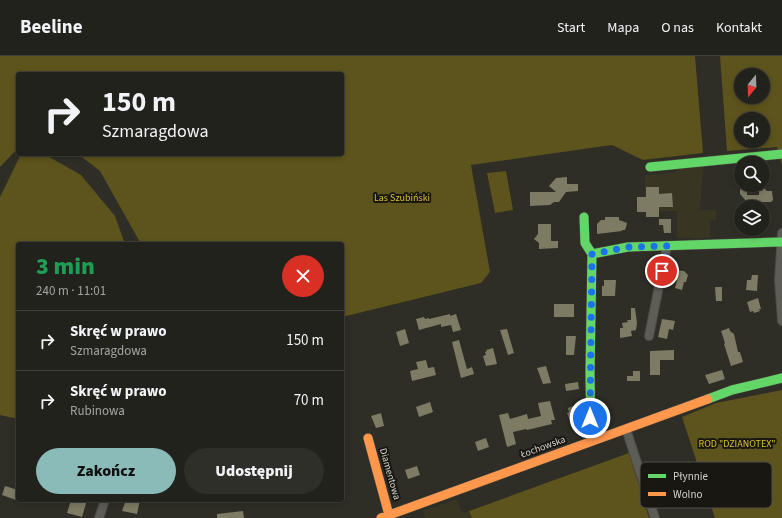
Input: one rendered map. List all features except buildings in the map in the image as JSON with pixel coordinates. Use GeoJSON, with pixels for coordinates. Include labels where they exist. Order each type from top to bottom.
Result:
{"type":"FeatureCollection","features":[{"type":"Feature","properties":{"kind":"street"},"geometry":{"type":"LineString","coordinates":[[650,167],[782,154]]}},
{"type":"Feature","properties":{"kind":"street"},"geometry":{"type":"LineString","coordinates":[[584,217],[585,243],[592,254],[590,373],[591,441]]}},
{"type":"Feature","properties":{"kind":"street"},"geometry":{"type":"LineString","coordinates":[[592,254],[628,247],[668,246],[782,237],[779,280],[782,321]]}},
{"type":"Feature","properties":{"kind":"street"},"geometry":{"type":"LineString","coordinates":[[649,336],[668,246]]}},
{"type":"Feature","properties":{"kind":"street","name":"Łochowska"},"geometry":{"type":"LineString","coordinates":[[385,517],[732,390],[782,378]]}},
{"type":"Feature","properties":{"kind":"street"},"geometry":{"type":"LineString","coordinates":[[626,429],[640,472]]}},
{"type":"Feature","properties":{"kind":"street","name":"Diamentowa"},"geometry":{"type":"LineString","coordinates":[[368,438],[385,517]]}},
{"type":"Feature","properties":{"kind":"street"},"geometry":{"type":"LineString","coordinates":[[99,518],[104,502]]}},
{"type":"Feature","properties":{"kind":"street"},"geometry":{"type":"LineString","coordinates":[[652,508],[655,518]]}},
{"type":"Feature","properties":{"kind":"shaded area"},"geometry":{"type":"Polygon","coordinates":[[[703,167],[700,210],[716,210],[716,220],[710,220],[710,238],[677,238],[677,211],[645,212],[645,175],[674,173],[678,168],[703,167]]]}},
{"type":"Feature","properties":{"kind":"shaded area"},"geometry":{"type":"Polygon","coordinates":[[[457,499],[462,513],[469,511],[472,518],[425,518],[423,511],[457,499]]]}},
{"type":"Feature","properties":{"kind":"green space","name":"Las Szubiński"},"geometry":{"type":"Polygon","coordinates":[[[0,56],[695,56],[703,153],[643,160],[612,145],[471,165],[490,272],[481,283],[344,317],[344,242],[140,242],[100,171],[81,156],[344,156],[344,72],[16,72],[16,150],[0,167],[0,56]]]}},
{"type":"Feature","properties":{"kind":"green space"},"geometry":{"type":"Polygon","coordinates":[[[720,56],[782,56],[782,165],[777,147],[770,148],[770,112],[734,112],[734,148],[764,148],[727,151],[720,56]]]}},
{"type":"Feature","properties":{"kind":"green space"},"geometry":{"type":"Polygon","coordinates":[[[20,156],[48,156],[81,175],[115,216],[124,242],[16,242],[16,419],[0,415],[0,197],[20,156]]]}},
{"type":"Feature","properties":{"kind":"green space"},"geometry":{"type":"Polygon","coordinates":[[[506,171],[513,210],[495,213],[487,173],[506,171]]]}},
{"type":"Feature","properties":{"kind":"green space","name":"ROD \"DZIANOTEX\""},"geometry":{"type":"Polygon","coordinates":[[[782,390],[782,518],[715,518],[712,508],[772,508],[772,462],[697,462],[682,417],[716,403],[782,390]]]}},
{"type":"Feature","properties":{"kind":"green space"},"geometry":{"type":"Polygon","coordinates":[[[629,453],[640,489],[640,508],[646,508],[649,518],[472,518],[469,511],[629,453]]]}},
{"type":"Feature","properties":{"kind":"traffic: fast"},"geometry":{"type":"LineString","coordinates":[[650,167],[782,154]]}},
{"type":"Feature","properties":{"kind":"traffic: fast"},"geometry":{"type":"LineString","coordinates":[[584,217],[585,243],[592,254],[590,373],[591,441]]}},
{"type":"Feature","properties":{"kind":"traffic: fast"},"geometry":{"type":"LineString","coordinates":[[592,254],[628,247],[781,242]]}},
{"type":"Feature","properties":{"kind":"traffic: fast"},"geometry":{"type":"LineString","coordinates":[[708,399],[732,390],[782,378]]}},
{"type":"Feature","properties":{"kind":"traffic: slow"},"geometry":{"type":"LineString","coordinates":[[381,518],[708,399]]}},
{"type":"Feature","properties":{"kind":"traffic: slow"},"geometry":{"type":"LineString","coordinates":[[368,438],[389,515]]}},
{"type":"Feature","properties":{"kind":"route"},"geometry":{"type":"LineString","coordinates":[[590,418],[592,254],[628,247],[668,246],[662,271]]}}]}
